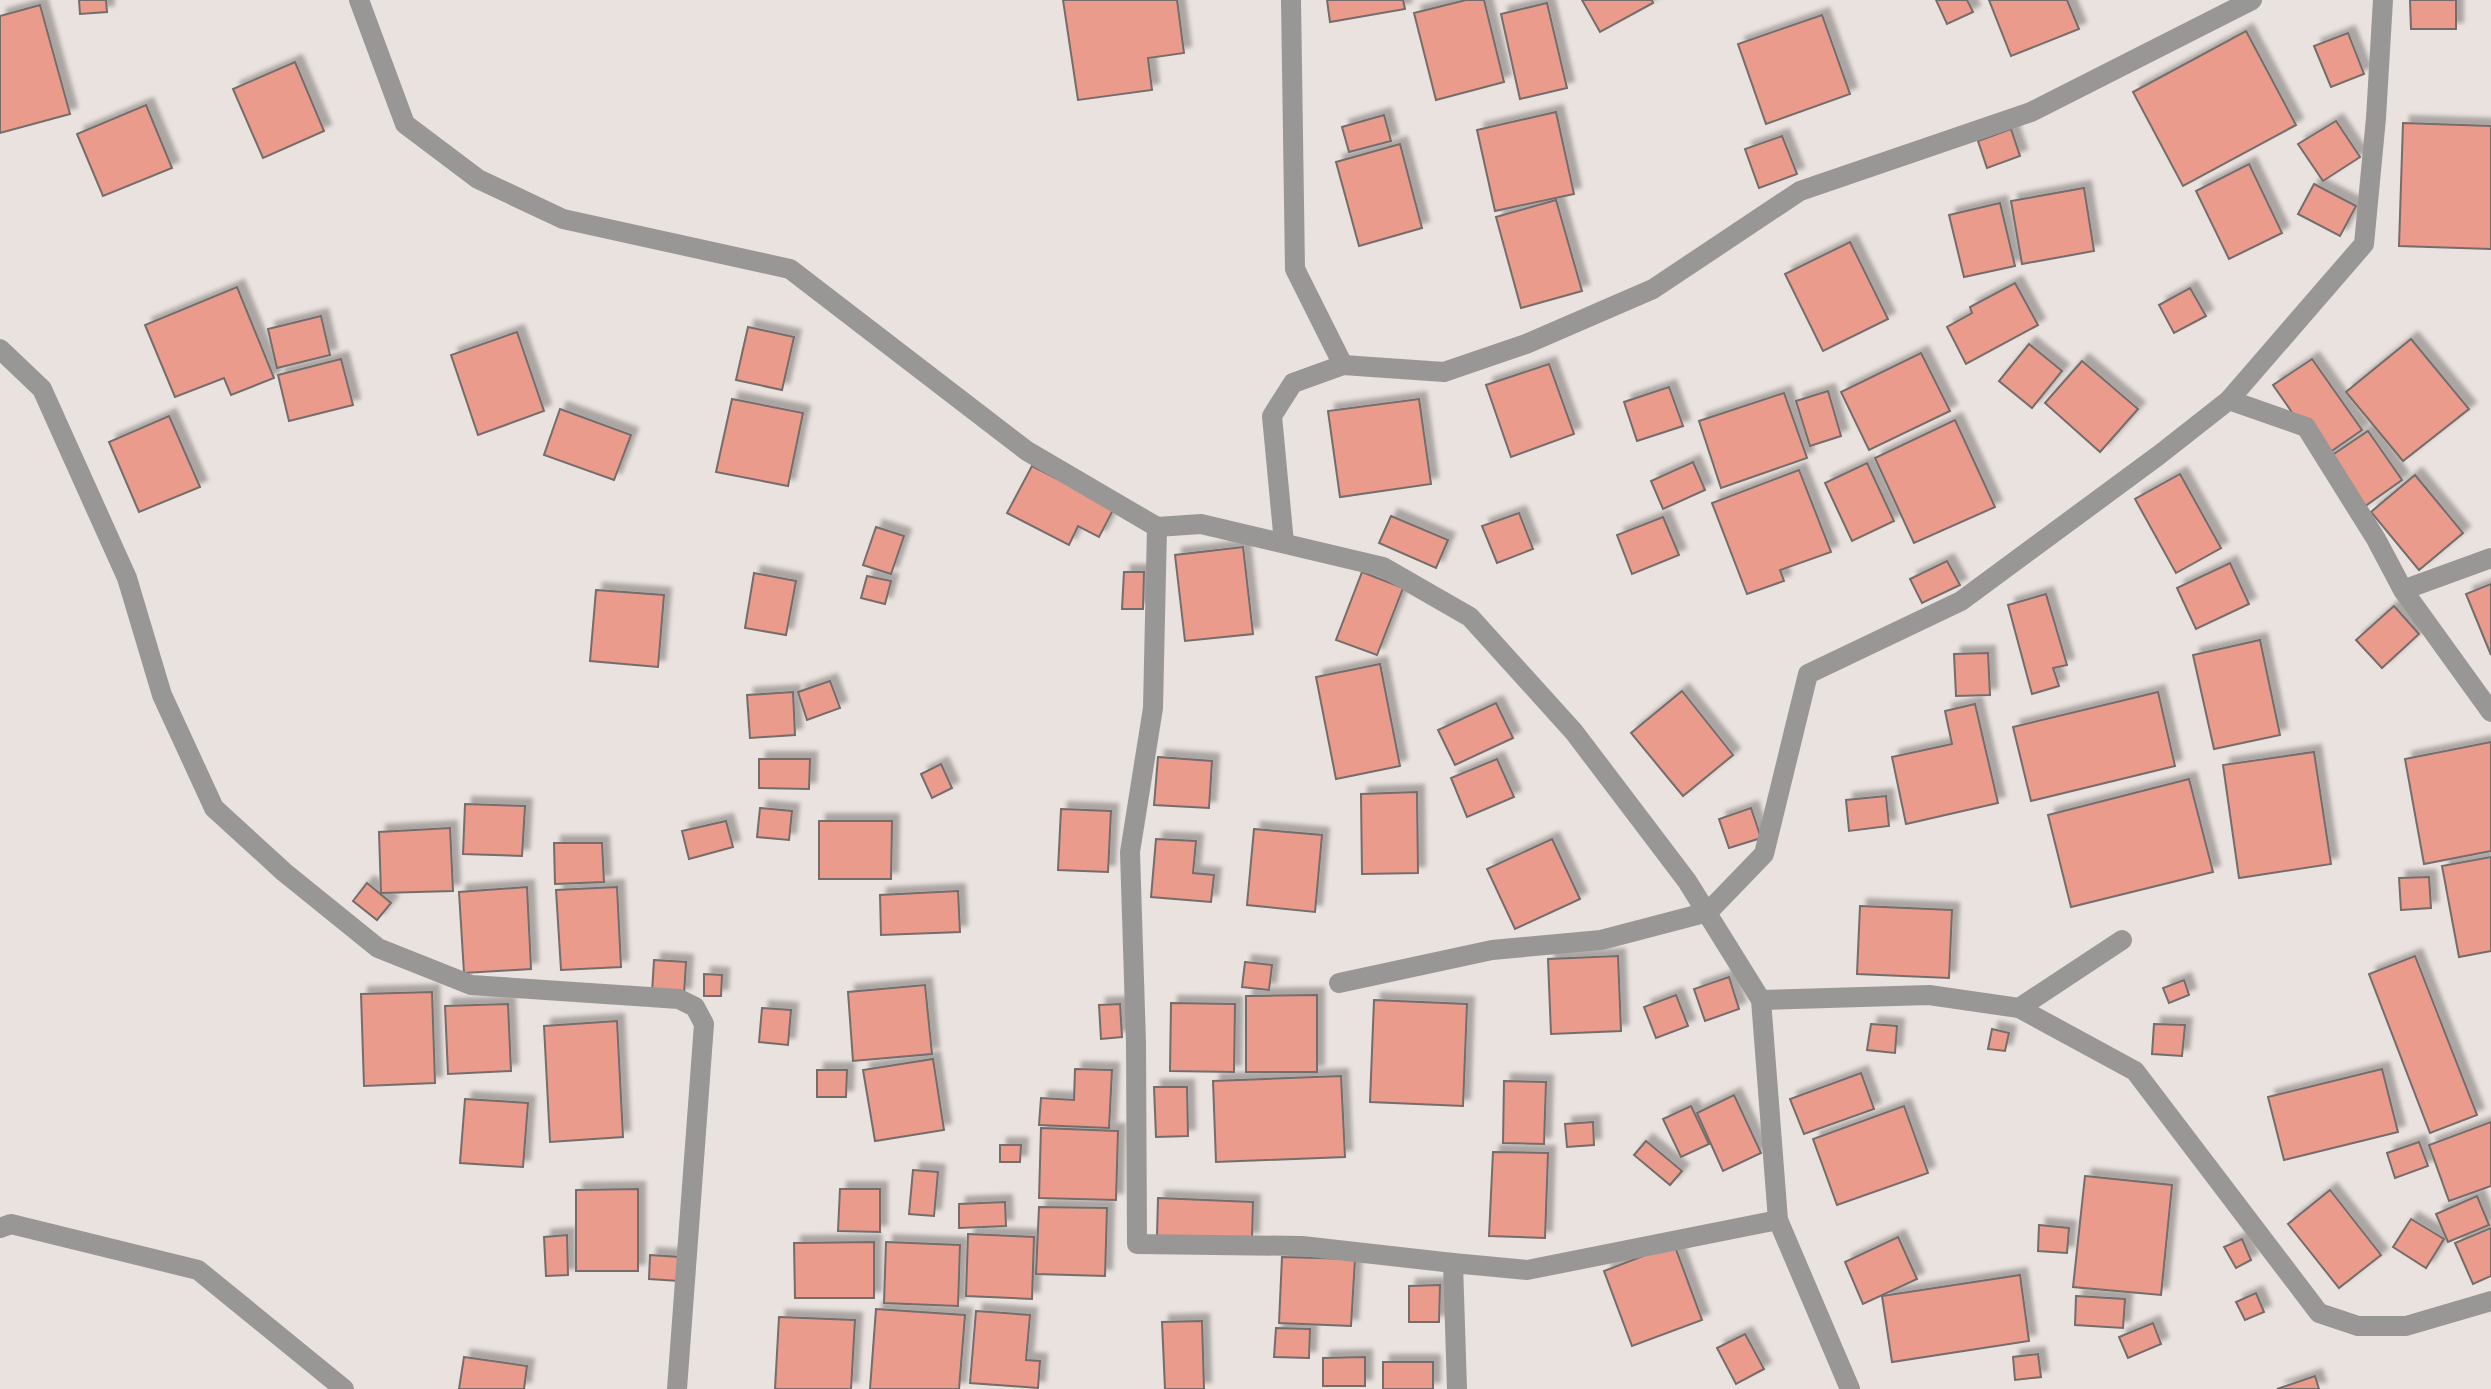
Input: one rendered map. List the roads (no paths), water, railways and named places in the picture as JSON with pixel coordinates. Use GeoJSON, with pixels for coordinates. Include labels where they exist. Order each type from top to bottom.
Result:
{"type":"FeatureCollection","features":[{"type":"Feature","properties":{"kind":"street"},"geometry":{"type":"LineString","coordinates":[[359,0],[405,124],[478,179],[563,219],[790,269],[1027,451],[1157,527],[1201,524],[1383,567],[1470,617],[1574,732],[1708,912],[1761,1000],[1778,1220],[1850,1389]]}},
{"type":"Feature","properties":{"kind":"street"},"geometry":{"type":"LineString","coordinates":[[1291,0],[1295,269],[1343,365]]}},
{"type":"Feature","properties":{"kind":"street"},"geometry":{"type":"LineString","coordinates":[[1284,543],[1272,416],[1293,383],[1343,365],[1444,372],[1526,344],[1653,289],[1800,191],[2031,112],[2252,0]]}},
{"type":"Feature","properties":{"kind":"street"},"geometry":{"type":"LineString","coordinates":[[1339,983],[1492,950],[1601,940],[1708,912],[1764,854],[1808,674],[1961,601],[2159,455],[2229,400],[2364,244],[2383,0]]}},
{"type":"Feature","properties":{"kind":"street"},"geometry":{"type":"LineString","coordinates":[[0,349],[42,389],[127,578],[162,695],[214,808],[284,872],[378,948],[471,985],[679,999],[695,1007],[704,1024],[677,1389]]}},
{"type":"Feature","properties":{"kind":"street"},"geometry":{"type":"LineString","coordinates":[[2229,400],[2306,427],[2376,539],[2403,590],[2491,712]]}},
{"type":"Feature","properties":{"kind":"street"},"geometry":{"type":"LineString","coordinates":[[1157,527],[1153,708],[1130,852],[1136,1043],[1137,1244],[1302,1246],[1527,1270],[1778,1220]]}},
{"type":"Feature","properties":{"kind":"street"},"geometry":{"type":"LineString","coordinates":[[2403,590],[2491,558]]}},
{"type":"Feature","properties":{"kind":"street"},"geometry":{"type":"LineString","coordinates":[[2019,1008],[2122,940]]}},
{"type":"Feature","properties":{"kind":"street"},"geometry":{"type":"LineString","coordinates":[[1761,1000],[1929,995],[2019,1008],[2135,1071],[2319,1313],[2358,1326],[2406,1326],[2491,1301]]}},
{"type":"Feature","properties":{"kind":"street"},"geometry":{"type":"LineString","coordinates":[[0,1228],[11,1224],[198,1270],[344,1389]]}},
{"type":"Feature","properties":{"kind":"street"},"geometry":{"type":"LineString","coordinates":[[1453,1263],[1457,1389]]}}]}
